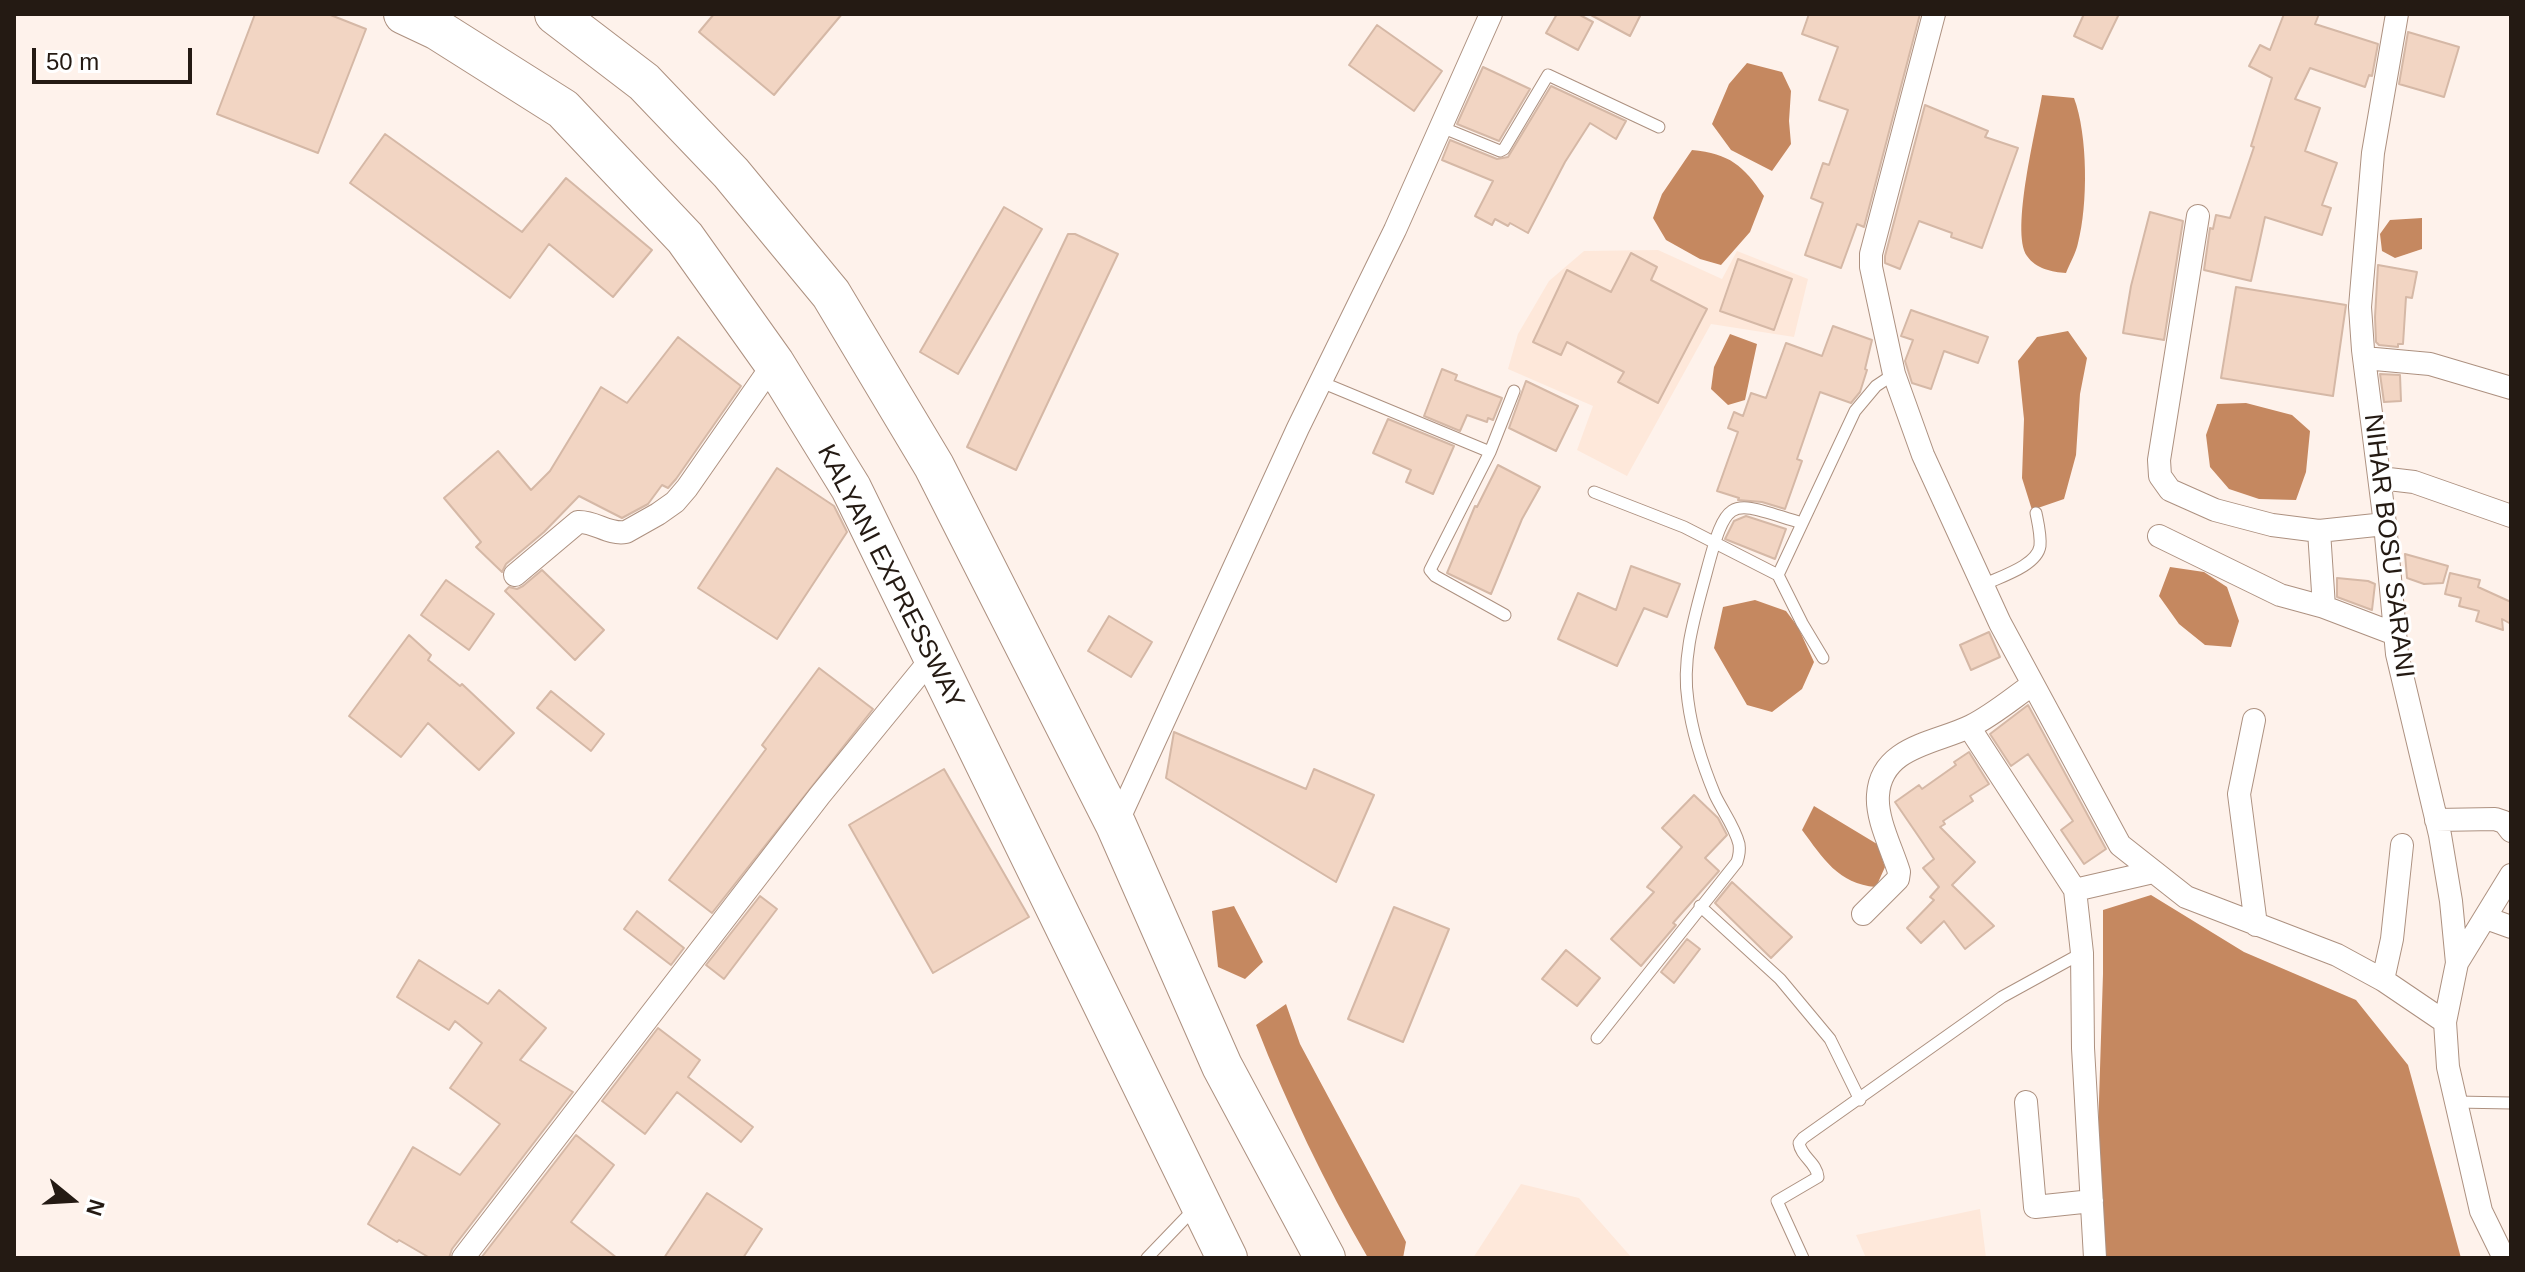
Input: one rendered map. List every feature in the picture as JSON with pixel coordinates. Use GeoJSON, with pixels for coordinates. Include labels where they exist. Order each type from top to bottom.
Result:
{"type":"FeatureCollection","features":[{"type":"Feature","properties":{"kind":"highway","name":"KALYANI EXPRESSWAY"},"geometry":{"type":"LineString","coordinates":[[404,14],[438,30],[563,109],[685,238],[774,363],[851,488],[1227,1258]]}},
{"type":"Feature","properties":{"kind":"highway"},"geometry":{"type":"LineString","coordinates":[[555,14],[644,82],[731,173],[831,294],[934,466],[1116,825],[1222,1066],[1325,1258]]}},
{"type":"Feature","properties":{"kind":"street"},"geometry":{"type":"LineString","coordinates":[[1116,825],[1321,382],[1395,230],[1491,14]]}},
{"type":"Feature","properties":{"kind":"street"},"geometry":{"type":"LineString","coordinates":[[1934,14],[1871,254],[1872,280],[1894,374],[1923,455],[2033,684],[2120,845],[2186,897],[2337,955],[2383,980],[2445,1022]]}},
{"type":"Feature","properties":{"kind":"street","name":"NIHAR BOSU SARANI"},"geometry":{"type":"LineString","coordinates":[[2397,14],[2373,153],[2360,307],[2364,358],[2380,478],[2397,654],[2436,820],[2451,901],[2457,963],[2445,1022],[2448,1067],[2481,1211],[2504,1258]]}},
{"type":"Feature","properties":{"kind":"street"},"geometry":{"type":"LineString","coordinates":[[2198,216],[2159,460],[2160,476],[2170,490],[2215,510],[2272,525],[2319,531],[2385,524]]}},
{"type":"Feature","properties":{"kind":"street"},"geometry":{"type":"LineString","coordinates":[[2364,358],[2430,364],[2511,388]]}},
{"type":"Feature","properties":{"kind":"street"},"geometry":{"type":"LineString","coordinates":[[515,575],[578,522],[589,522],[617,533],[626,532],[675,502],[742,413],[774,363]]}},
{"type":"Feature","properties":{"kind":"street"},"geometry":{"type":"LineString","coordinates":[[2380,478],[2414,482],[2511,516]]}},
{"type":"Feature","properties":{"kind":"street"},"geometry":{"type":"LineString","coordinates":[[2319,531],[2324,607]]}},
{"type":"Feature","properties":{"kind":"street"},"geometry":{"type":"LineString","coordinates":[[2159,536],[2280,595],[2324,607],[2395,634]]}},
{"type":"Feature","properties":{"kind":"street"},"geometry":{"type":"LineString","coordinates":[[463,1258],[828,784],[932,658]]}},
{"type":"Feature","properties":{"kind":"street"},"geometry":{"type":"LineString","coordinates":[[1863,914],[1893,886],[1899,872],[1878,808],[1879,786],[1886,769],[1907,752],[1969,727],[2033,684]]}},
{"type":"Feature","properties":{"kind":"street"},"geometry":{"type":"LineString","coordinates":[[2254,720],[2239,794],[2256,925]]}},
{"type":"Feature","properties":{"kind":"street"},"geometry":{"type":"LineString","coordinates":[[1969,727],[2075,890],[2082,953],[2083,1048],[2095,1258]]}},
{"type":"Feature","properties":{"kind":"street"},"geometry":{"type":"LineString","coordinates":[[2436,820],[2495,819],[2504,822],[2511,831]]}},
{"type":"Feature","properties":{"kind":"street"},"geometry":{"type":"LineString","coordinates":[[2383,980],[2392,939],[2402,845]]}},
{"type":"Feature","properties":{"kind":"street"},"geometry":{"type":"LineString","coordinates":[[2075,890],[2153,872]]}},
{"type":"Feature","properties":{"kind":"street"},"geometry":{"type":"LineString","coordinates":[[2457,963],[2511,875]]}},
{"type":"Feature","properties":{"kind":"street"},"geometry":{"type":"LineString","coordinates":[[2486,918],[2511,927]]}},
{"type":"Feature","properties":{"kind":"street"},"geometry":{"type":"LineString","coordinates":[[2026,1102],[2035,1207],[2092,1201]]}},
{"type":"Feature","properties":{"kind":"lane"},"geometry":{"type":"LineString","coordinates":[[1441,127],[1500,151],[1548,75],[1659,127]]}},
{"type":"Feature","properties":{"kind":"lane"},"geometry":{"type":"LineString","coordinates":[[1778,575],[1855,411],[1876,386],[1894,374]]}},
{"type":"Feature","properties":{"kind":"lane"},"geometry":{"type":"LineString","coordinates":[[1321,382],[1490,452]]}},
{"type":"Feature","properties":{"kind":"lane"},"geometry":{"type":"LineString","coordinates":[[1505,615],[1435,576],[1430,570],[1490,452],[1514,391]]}},
{"type":"Feature","properties":{"kind":"lane"},"geometry":{"type":"LineString","coordinates":[[1594,492],[1684,527],[1778,575],[1823,658]]}},
{"type":"Feature","properties":{"kind":"lane"},"geometry":{"type":"LineString","coordinates":[[1597,1038],[1737,862],[1740,854],[1739,841],[1714,792],[1691,722],[1687,697],[1690,633],[1714,543],[1724,518],[1736,506],[1802,523]]}},
{"type":"Feature","properties":{"kind":"lane"},"geometry":{"type":"LineString","coordinates":[[1983,585],[2024,565],[2037,553],[2040,542],[2036,513]]}},
{"type":"Feature","properties":{"kind":"lane"},"geometry":{"type":"LineString","coordinates":[[1700,906],[1780,979],[1830,1039],[1860,1100]]}},
{"type":"Feature","properties":{"kind":"lane"},"geometry":{"type":"LineString","coordinates":[[1803,1258],[1777,1201],[1818,1177],[1817,1170],[1800,1149],[1799,1143],[1803,1138],[2002,997],[2082,953]]}},
{"type":"Feature","properties":{"kind":"lane"},"geometry":{"type":"LineString","coordinates":[[2456,1102],[2511,1103]]}},
{"type":"Feature","properties":{"kind":"lane"},"geometry":{"type":"LineString","coordinates":[[1147,1258],[1200,1201]]}},
{"type":"Feature","properties":{"kind":"shaded area"},"geometry":{"type":"Polygon","coordinates":[[[1747,63],[1782,72],[1791,91],[1791,144],[1772,171],[1731,150],[1712,124],[1729,84],[1747,63]]]}},
{"type":"Feature","properties":{"kind":"shaded area"},"geometry":{"type":"Polygon","coordinates":[[[2042,95],[2074,98],[2082,131],[2084,210],[2077,247],[2066,273],[2050,271],[2035,264],[2027,256],[2023,243],[2023,203],[2042,95]]]}},
{"type":"Feature","properties":{"kind":"shaded area"},"geometry":{"type":"Polygon","coordinates":[[[1692,150],[1726,158],[1734,163],[1764,196],[1750,232],[1721,265],[1700,259],[1666,240],[1653,218],[1662,194],[1692,150]]]}},
{"type":"Feature","properties":{"kind":"shaded area"},"geometry":{"type":"Polygon","coordinates":[[[2422,218],[2422,249],[2395,258],[2382,251],[2380,234],[2390,220],[2422,218]]]}},
{"type":"Feature","properties":{"kind":"shaded area"},"geometry":{"type":"Polygon","coordinates":[[[1658,250],[1722,279],[1737,251],[1808,279],[1794,337],[1711,324],[1627,476],[1577,450],[1593,406],[1508,369],[1518,334],[1549,281],[1584,251],[1658,250]]]}},
{"type":"Feature","properties":{"kind":"shaded area"},"geometry":{"type":"Polygon","coordinates":[[[2068,331],[2087,358],[2080,394],[2076,455],[2064,499],[2032,510],[2022,478],[2024,419],[2018,361],[2037,337],[2068,331]]]}},
{"type":"Feature","properties":{"kind":"shaded area"},"geometry":{"type":"Polygon","coordinates":[[[1730,334],[1757,344],[1745,400],[1728,405],[1711,389],[1714,367],[1730,334]]]}},
{"type":"Feature","properties":{"kind":"shaded area"},"geometry":{"type":"Polygon","coordinates":[[[2246,403],[2292,415],[2310,431],[2306,472],[2296,500],[2259,499],[2229,489],[2210,467],[2206,435],[2217,404],[2246,403]]]}},
{"type":"Feature","properties":{"kind":"shaded area"},"geometry":{"type":"Polygon","coordinates":[[[2170,567],[2204,572],[2227,587],[2239,621],[2231,647],[2205,645],[2179,624],[2159,596],[2170,567]]]}},
{"type":"Feature","properties":{"kind":"shaded area"},"geometry":{"type":"Polygon","coordinates":[[[1755,600],[1786,611],[1798,627],[1814,662],[1802,689],[1772,712],[1747,705],[1714,648],[1723,607],[1755,600]]]}},
{"type":"Feature","properties":{"kind":"shaded area"},"geometry":{"type":"Polygon","coordinates":[[[1814,806],[1877,844],[1885,867],[1876,887],[1851,881],[1841,875],[1817,850],[1802,830],[1814,806]]]}},
{"type":"Feature","properties":{"kind":"shaded area"},"geometry":{"type":"Polygon","coordinates":[[[2151,895],[2244,952],[2356,1000],[2408,1065],[2461,1258],[2102,1258],[2097,1164],[2103,910],[2151,895]]]}},
{"type":"Feature","properties":{"kind":"shaded area"},"geometry":{"type":"Polygon","coordinates":[[[1234,906],[1263,962],[1245,979],[1218,967],[1212,911],[1234,906]]]}},
{"type":"Feature","properties":{"kind":"shaded area"},"geometry":{"type":"Polygon","coordinates":[[[1286,1004],[1300,1044],[1406,1242],[1403,1258],[1368,1258],[1294,1114],[1256,1025],[1286,1004]]]}},
{"type":"Feature","properties":{"kind":"shaded area"},"geometry":{"type":"Polygon","coordinates":[[[1521,1184],[1579,1198],[1632,1258],[1473,1258],[1521,1184]]]}},
{"type":"Feature","properties":{"kind":"shaded area"},"geometry":{"type":"Polygon","coordinates":[[[1980,1209],[1986,1258],[1866,1258],[1856,1235],[1980,1209]]]}},
{"type":"Feature","properties":{"kind":"building"},"geometry":{"type":"Polygon","coordinates":[[[255,14],[328,14],[366,29],[318,153],[217,114],[255,14]]]}},
{"type":"Feature","properties":{"kind":"building"},"geometry":{"type":"Polygon","coordinates":[[[714,14],[842,14],[774,95],[699,32],[714,14]]]}},
{"type":"Feature","properties":{"kind":"building"},"geometry":{"type":"Polygon","coordinates":[[[1557,14],[1578,14],[1593,22],[1578,50],[1546,33],[1557,14]]]}},
{"type":"Feature","properties":{"kind":"building"},"geometry":{"type":"Polygon","coordinates":[[[1589,14],[1641,14],[1630,36],[1589,14]]]}},
{"type":"Feature","properties":{"kind":"building"},"geometry":{"type":"Polygon","coordinates":[[[1809,14],[1920,14],[1864,227],[1857,224],[1841,268],[1805,255],[1823,203],[1811,198],[1823,163],[1829,165],[1848,110],[1819,100],[1838,47],[1802,34],[1809,14]]]}},
{"type":"Feature","properties":{"kind":"building"},"geometry":{"type":"Polygon","coordinates":[[[2084,14],[2119,14],[2102,49],[2074,36],[2084,14]]]}},
{"type":"Feature","properties":{"kind":"building"},"geometry":{"type":"Polygon","coordinates":[[[2284,14],[2319,14],[2315,24],[2378,44],[2372,76],[2369,75],[2365,87],[2310,68],[2295,99],[2320,108],[2305,151],[2337,163],[2322,205],[2331,208],[2322,235],[2265,217],[2251,281],[2204,270],[2210,228],[2213,229],[2216,215],[2230,218],[2254,147],[2251,146],[2272,78],[2249,66],[2260,45],[2270,50],[2284,14]]]}},
{"type":"Feature","properties":{"kind":"building"},"geometry":{"type":"Polygon","coordinates":[[[1377,25],[1442,71],[1414,111],[1349,65],[1377,25]]]}},
{"type":"Feature","properties":{"kind":"building"},"geometry":{"type":"Polygon","coordinates":[[[2408,32],[2459,47],[2444,97],[2399,84],[2408,32]]]}},
{"type":"Feature","properties":{"kind":"building"},"geometry":{"type":"Polygon","coordinates":[[[1483,67],[1530,89],[1499,141],[1457,124],[1483,67]]]}},
{"type":"Feature","properties":{"kind":"building"},"geometry":{"type":"Polygon","coordinates":[[[1551,86],[1626,121],[1616,139],[1590,123],[1565,162],[1528,233],[1495,219],[1492,225],[1475,216],[1493,181],[1442,160],[1450,140],[1497,159],[1508,157],[1551,86]]]}},
{"type":"Feature","properties":{"kind":"building"},"geometry":{"type":"Polygon","coordinates":[[[1925,105],[1988,131],[1985,137],[2018,148],[1982,248],[1919,221],[1900,269],[1885,263],[1885,256],[1925,105]]]}},
{"type":"Feature","properties":{"kind":"building"},"geometry":{"type":"Polygon","coordinates":[[[385,134],[522,232],[566,178],[652,250],[613,297],[549,244],[510,298],[350,183],[385,134]]]}},
{"type":"Feature","properties":{"kind":"building"},"geometry":{"type":"Polygon","coordinates":[[[1004,207],[1042,229],[958,374],[920,352],[1004,207]]]}},
{"type":"Feature","properties":{"kind":"building"},"geometry":{"type":"Polygon","coordinates":[[[2150,212],[2183,221],[2164,340],[2123,333],[2131,286],[2150,212]]]}},
{"type":"Feature","properties":{"kind":"building"},"geometry":{"type":"Polygon","coordinates":[[[1068,234],[1075,234],[1118,254],[1016,470],[967,447],[1068,234]]]}},
{"type":"Feature","properties":{"kind":"building"},"geometry":{"type":"Polygon","coordinates":[[[1631,253],[1657,267],[1651,280],[1707,309],[1658,403],[1618,382],[1624,372],[1567,342],[1561,355],[1533,342],[1567,270],[1611,292],[1631,253]]]}},
{"type":"Feature","properties":{"kind":"building"},"geometry":{"type":"Polygon","coordinates":[[[1738,259],[1792,279],[1774,330],[1720,311],[1738,259]]]}},
{"type":"Feature","properties":{"kind":"building"},"geometry":{"type":"Polygon","coordinates":[[[2378,265],[2417,272],[2412,298],[2406,297],[2403,344],[2398,344],[2398,347],[2376,342],[2378,265]]]}},
{"type":"Feature","properties":{"kind":"building"},"geometry":{"type":"Polygon","coordinates":[[[2236,287],[2346,305],[2333,396],[2221,378],[2236,287]]]}},
{"type":"Feature","properties":{"kind":"building"},"geometry":{"type":"Polygon","coordinates":[[[1911,310],[1988,337],[1978,363],[1944,351],[1931,389],[1912,383],[1905,361],[1913,340],[1901,336],[1911,310]]]}},
{"type":"Feature","properties":{"kind":"building"},"geometry":{"type":"Polygon","coordinates":[[[1833,326],[1872,340],[1867,370],[1860,392],[1851,403],[1820,392],[1797,459],[1802,461],[1785,509],[1762,502],[1738,500],[1717,491],[1738,432],[1728,428],[1734,412],[1743,416],[1751,393],[1766,398],[1786,343],[1822,356],[1833,326]]]}},
{"type":"Feature","properties":{"kind":"building"},"geometry":{"type":"Polygon","coordinates":[[[678,337],[741,386],[676,479],[668,488],[662,485],[648,504],[622,518],[579,496],[544,532],[506,564],[502,572],[476,547],[481,542],[444,498],[498,451],[531,490],[550,471],[601,387],[627,403],[678,337]]]}},
{"type":"Feature","properties":{"kind":"building"},"geometry":{"type":"Polygon","coordinates":[[[1442,369],[1457,375],[1455,380],[1502,398],[1493,420],[1488,418],[1487,422],[1467,415],[1460,431],[1424,416],[1442,369]]]}},
{"type":"Feature","properties":{"kind":"building"},"geometry":{"type":"Polygon","coordinates":[[[2380,374],[2400,375],[2401,401],[2384,402],[2380,374]]]}},
{"type":"Feature","properties":{"kind":"building"},"geometry":{"type":"Polygon","coordinates":[[[1526,381],[1578,406],[1556,451],[1509,428],[1526,381]]]}},
{"type":"Feature","properties":{"kind":"building"},"geometry":{"type":"Polygon","coordinates":[[[1388,419],[1454,446],[1433,494],[1406,482],[1411,470],[1373,453],[1388,419]]]}},
{"type":"Feature","properties":{"kind":"building"},"geometry":{"type":"Polygon","coordinates":[[[1498,465],[1540,487],[1522,519],[1491,594],[1447,573],[1475,506],[1498,465]]]}},
{"type":"Feature","properties":{"kind":"building"},"geometry":{"type":"Polygon","coordinates":[[[777,468],[834,506],[847,532],[777,639],[698,588],[777,468]]]}},
{"type":"Feature","properties":{"kind":"building"},"geometry":{"type":"Polygon","coordinates":[[[1746,516],[1786,529],[1775,559],[1725,539],[1734,521],[1746,516]]]}},
{"type":"Feature","properties":{"kind":"building"},"geometry":{"type":"Polygon","coordinates":[[[2405,554],[2448,566],[2443,583],[2424,584],[2407,578],[2405,554]]]}},
{"type":"Feature","properties":{"kind":"building"},"geometry":{"type":"Polygon","coordinates":[[[1631,566],[1680,584],[1667,617],[1644,608],[1617,666],[1558,639],[1578,593],[1616,610],[1631,566]]]}},
{"type":"Feature","properties":{"kind":"building"},"geometry":{"type":"Polygon","coordinates":[[[542,570],[604,630],[575,660],[505,591],[509,587],[517,589],[523,586],[542,570]]]}},
{"type":"Feature","properties":{"kind":"building"},"geometry":{"type":"Polygon","coordinates":[[[2450,573],[2480,580],[2478,587],[2511,602],[2511,624],[2502,619],[2503,630],[2476,621],[2479,611],[2459,606],[2461,598],[2445,594],[2450,573]]]}},
{"type":"Feature","properties":{"kind":"building"},"geometry":{"type":"Polygon","coordinates":[[[2337,578],[2375,584],[2372,610],[2337,597],[2337,578]]]}},
{"type":"Feature","properties":{"kind":"building"},"geometry":{"type":"Polygon","coordinates":[[[446,580],[494,614],[469,650],[421,615],[446,580]]]}},
{"type":"Feature","properties":{"kind":"building"},"geometry":{"type":"Polygon","coordinates":[[[1109,616],[1152,642],[1131,677],[1088,651],[1109,616]]]}},
{"type":"Feature","properties":{"kind":"building"},"geometry":{"type":"Polygon","coordinates":[[[1989,632],[2000,657],[1971,670],[1960,645],[1989,632]]]}},
{"type":"Feature","properties":{"kind":"building"},"geometry":{"type":"Polygon","coordinates":[[[409,635],[431,655],[428,660],[460,686],[462,684],[514,733],[479,770],[428,723],[401,757],[349,716],[409,635]]]}},
{"type":"Feature","properties":{"kind":"building"},"geometry":{"type":"Polygon","coordinates":[[[819,668],[873,709],[712,913],[669,880],[766,749],[762,745],[819,668]]]}},
{"type":"Feature","properties":{"kind":"building"},"geometry":{"type":"Polygon","coordinates":[[[551,691],[604,734],[591,751],[537,708],[551,691]]]}},
{"type":"Feature","properties":{"kind":"building"},"geometry":{"type":"Polygon","coordinates":[[[2028,705],[2106,849],[2084,864],[2061,830],[2073,821],[2028,754],[2011,766],[1990,734],[2028,705]]]}},
{"type":"Feature","properties":{"kind":"building"},"geometry":{"type":"Polygon","coordinates":[[[1174,732],[1306,789],[1314,769],[1374,795],[1336,882],[1166,778],[1174,732]]]}},
{"type":"Feature","properties":{"kind":"building"},"geometry":{"type":"Polygon","coordinates":[[[1969,752],[1989,784],[1970,796],[1973,801],[1943,821],[1945,824],[1940,827],[1975,862],[1952,885],[1994,926],[1965,949],[1944,921],[1921,943],[1907,928],[1934,900],[1930,897],[1939,887],[1923,868],[1934,859],[1895,802],[1919,785],[1922,789],[1969,752]]]}},
{"type":"Feature","properties":{"kind":"building"},"geometry":{"type":"Polygon","coordinates":[[[944,769],[1029,917],[933,973],[849,825],[944,769]]]}},
{"type":"Feature","properties":{"kind":"building"},"geometry":{"type":"Polygon","coordinates":[[[1694,795],[1718,818],[1727,835],[1705,858],[1719,871],[1673,923],[1676,925],[1641,966],[1611,939],[1654,892],[1647,887],[1682,847],[1662,828],[1694,795]]]}},
{"type":"Feature","properties":{"kind":"building"},"geometry":{"type":"Polygon","coordinates":[[[1732,882],[1792,937],[1771,958],[1715,903],[1732,882]]]}},
{"type":"Feature","properties":{"kind":"building"},"geometry":{"type":"Polygon","coordinates":[[[760,896],[777,909],[724,979],[706,965],[760,896]]]}},
{"type":"Feature","properties":{"kind":"building"},"geometry":{"type":"Polygon","coordinates":[[[1394,907],[1449,929],[1403,1042],[1348,1019],[1394,907]]]}},
{"type":"Feature","properties":{"kind":"building"},"geometry":{"type":"Polygon","coordinates":[[[637,911],[684,948],[671,965],[624,929],[637,911]]]}},
{"type":"Feature","properties":{"kind":"building"},"geometry":{"type":"Polygon","coordinates":[[[1687,939],[1700,949],[1674,983],[1661,972],[1687,939]]]}},
{"type":"Feature","properties":{"kind":"building"},"geometry":{"type":"Polygon","coordinates":[[[1566,950],[1600,978],[1577,1006],[1542,979],[1566,950]]]}},
{"type":"Feature","properties":{"kind":"building"},"geometry":{"type":"Polygon","coordinates":[[[419,960],[488,1004],[499,990],[546,1028],[520,1060],[573,1092],[452,1249],[449,1258],[430,1258],[368,1224],[413,1147],[460,1175],[500,1124],[450,1088],[482,1043],[455,1021],[449,1030],[397,997],[419,960]]]}},
{"type":"Feature","properties":{"kind":"building"},"geometry":{"type":"Polygon","coordinates":[[[658,1028],[700,1060],[688,1077],[753,1127],[741,1142],[677,1092],[645,1134],[602,1101],[658,1028]]]}},
{"type":"Feature","properties":{"kind":"building"},"geometry":{"type":"Polygon","coordinates":[[[576,1135],[614,1165],[571,1222],[617,1258],[481,1258],[576,1135]]]}},
{"type":"Feature","properties":{"kind":"building"},"geometry":{"type":"Polygon","coordinates":[[[707,1193],[762,1229],[743,1258],[664,1258],[707,1193]]]}}]}
